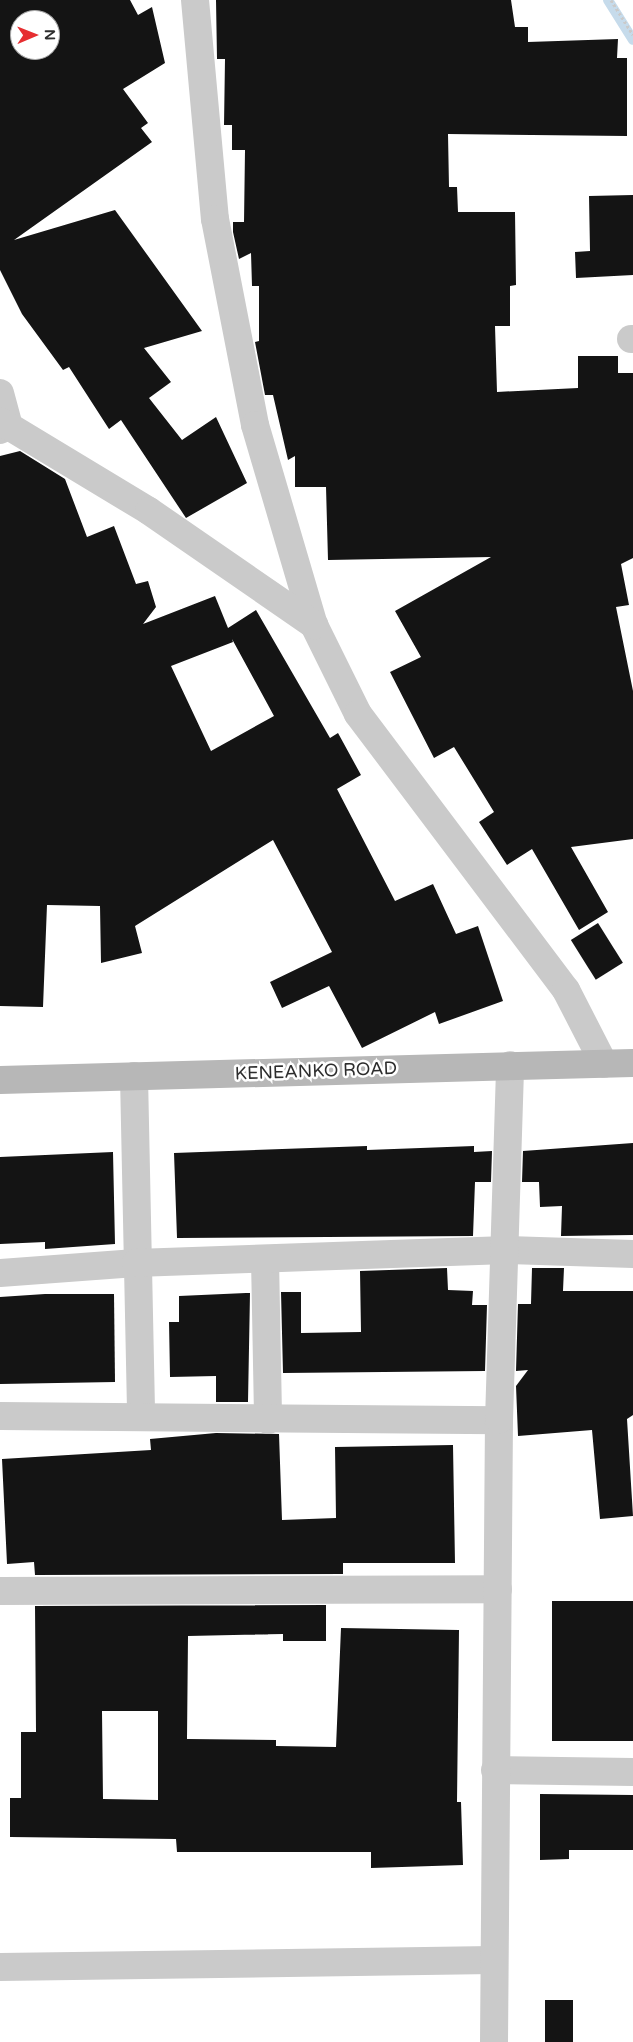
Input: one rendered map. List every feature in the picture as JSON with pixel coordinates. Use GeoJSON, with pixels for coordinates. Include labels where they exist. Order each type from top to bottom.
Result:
{"type":"FeatureCollection","features":[{"type":"Feature","properties":{"kind":"street"},"geometry":{"type":"LineString","coordinates":[[195,0],[215,218],[255,425],[314,625],[358,714],[566,990],[604,1064]]}},
{"type":"Feature","properties":{"kind":"street"},"geometry":{"type":"LineString","coordinates":[[0,393],[3,426],[149,511],[314,625]]}},
{"type":"Feature","properties":{"kind":"street","name":"KENEANKO ROAD"},"geometry":{"type":"LineString","coordinates":[[0,1080],[633,1063]]}},
{"type":"Feature","properties":{"kind":"street"},"geometry":{"type":"LineString","coordinates":[[494,2042],[493,1960],[499,1420],[506,1250],[510,1065]]}},
{"type":"Feature","properties":{"kind":"street"},"geometry":{"type":"LineString","coordinates":[[134,1076],[136,1263],[141,1416]]}},
{"type":"Feature","properties":{"kind":"street"},"geometry":{"type":"LineString","coordinates":[[0,1273],[136,1263],[506,1250],[633,1254]]}},
{"type":"Feature","properties":{"kind":"street"},"geometry":{"type":"LineString","coordinates":[[265,1259],[268,1420]]}},
{"type":"Feature","properties":{"kind":"street"},"geometry":{"type":"LineString","coordinates":[[0,1416],[141,1416],[268,1420],[499,1420]]}},
{"type":"Feature","properties":{"kind":"street"},"geometry":{"type":"LineString","coordinates":[[0,1591],[498,1589]]}},
{"type":"Feature","properties":{"kind":"street"},"geometry":{"type":"LineString","coordinates":[[495,1770],[633,1772]]}},
{"type":"Feature","properties":{"kind":"street"},"geometry":{"type":"LineString","coordinates":[[0,1967],[493,1960]]}},
{"type":"Feature","properties":{"kind":"path"},"geometry":{"type":"LineString","coordinates":[[611,0],[633,35]]}},
{"type":"Feature","properties":{"kind":"building"},"geometry":{"type":"Polygon","coordinates":[[[0,0],[130,0],[138,15],[152,7],[165,63],[123,89],[148,123],[141,128],[152,142],[14,240],[115,210],[202,331],[144,348],[171,382],[149,398],[182,440],[216,417],[247,483],[186,518],[121,420],[109,429],[69,367],[63,370],[22,314],[0,270],[0,0]]]}},
{"type":"Feature","properties":{"kind":"building"},"geometry":{"type":"Polygon","coordinates":[[[216,0],[511,0],[515,27],[528,27],[528,42],[618,39],[617,58],[627,58],[627,136],[448,134],[449,187],[457,187],[458,212],[515,212],[516,285],[510,286],[510,326],[495,326],[497,392],[578,388],[578,356],[618,356],[618,373],[633,373],[633,558],[621,564],[629,605],[616,607],[633,691],[633,839],[571,847],[608,912],[579,930],[532,849],[507,865],[479,822],[494,812],[454,747],[434,758],[390,672],[421,657],[395,611],[491,557],[328,560],[326,487],[295,487],[295,456],[288,460],[273,395],[265,395],[255,342],[259,341],[259,286],[252,286],[251,253],[239,259],[233,232],[233,222],[244,222],[245,150],[232,150],[232,125],[224,125],[225,59],[217,59],[216,0]]]}},
{"type":"Feature","properties":{"kind":"building"},"geometry":{"type":"Polygon","coordinates":[[[633,195],[633,275],[576,278],[575,252],[590,251],[589,196],[633,195]]]}},
{"type":"Feature","properties":{"kind":"building"},"geometry":{"type":"Polygon","coordinates":[[[20,451],[65,479],[87,537],[114,526],[136,584],[148,581],[156,607],[143,624],[215,596],[228,628],[256,610],[330,738],[338,733],[361,775],[337,789],[395,901],[433,884],[456,934],[478,926],[503,1001],[439,1024],[435,1012],[362,1048],[329,986],[282,1008],[270,982],[332,952],[273,840],[135,926],[142,953],[101,963],[100,906],[47,905],[43,1007],[0,1006],[0,456],[20,451]],[[232,639],[233,642],[171,666],[211,751],[274,716],[232,639]]]}},
{"type":"Feature","properties":{"kind":"building"},"geometry":{"type":"Polygon","coordinates":[[[598,923],[623,963],[596,980],[571,940],[598,923]]]}},
{"type":"Feature","properties":{"kind":"building"},"geometry":{"type":"Polygon","coordinates":[[[633,1143],[633,1235],[561,1236],[562,1206],[540,1207],[539,1182],[522,1182],[523,1151],[633,1143]]]}},
{"type":"Feature","properties":{"kind":"building"},"geometry":{"type":"Polygon","coordinates":[[[367,1146],[367,1150],[474,1146],[474,1152],[492,1151],[491,1182],[475,1182],[473,1236],[177,1238],[174,1153],[367,1146]]]}},
{"type":"Feature","properties":{"kind":"building"},"geometry":{"type":"Polygon","coordinates":[[[113,1152],[115,1244],[45,1249],[45,1242],[0,1244],[0,1157],[113,1152]]]}},
{"type":"Feature","properties":{"kind":"building"},"geometry":{"type":"Polygon","coordinates":[[[447,1268],[448,1290],[473,1291],[472,1305],[487,1305],[485,1371],[283,1373],[281,1292],[301,1292],[301,1333],[361,1332],[360,1271],[447,1268]]]}},
{"type":"Feature","properties":{"kind":"building"},"geometry":{"type":"Polygon","coordinates":[[[532,1268],[564,1268],[563,1291],[633,1291],[633,1415],[627,1419],[633,1516],[600,1519],[592,1430],[518,1436],[516,1386],[528,1370],[516,1371],[518,1304],[531,1304],[532,1268]]]}},
{"type":"Feature","properties":{"kind":"building"},"geometry":{"type":"Polygon","coordinates":[[[250,1293],[248,1402],[216,1402],[216,1376],[170,1377],[169,1322],[179,1322],[179,1296],[250,1293]]]}},
{"type":"Feature","properties":{"kind":"building"},"geometry":{"type":"Polygon","coordinates":[[[45,1294],[114,1294],[115,1382],[0,1384],[0,1297],[45,1294]]]}},
{"type":"Feature","properties":{"kind":"building"},"geometry":{"type":"Polygon","coordinates":[[[216,1433],[279,1434],[282,1520],[336,1518],[335,1447],[453,1445],[455,1563],[343,1563],[343,1574],[35,1575],[34,1562],[7,1564],[2,1459],[151,1450],[150,1439],[216,1433]]]}},
{"type":"Feature","properties":{"kind":"building"},"geometry":{"type":"Polygon","coordinates":[[[552,1601],[633,1601],[633,1741],[552,1741],[552,1601]]]}},
{"type":"Feature","properties":{"kind":"building"},"geometry":{"type":"Polygon","coordinates":[[[326,1605],[326,1641],[283,1641],[283,1634],[188,1636],[187,1739],[276,1740],[276,1746],[336,1747],[341,1628],[459,1630],[457,1802],[461,1802],[463,1865],[371,1868],[371,1852],[177,1852],[176,1839],[10,1837],[10,1798],[21,1798],[21,1732],[36,1732],[35,1606],[326,1605]],[[102,1711],[103,1799],[158,1800],[158,1711],[102,1711]]]}},
{"type":"Feature","properties":{"kind":"building"},"geometry":{"type":"Polygon","coordinates":[[[540,1794],[633,1795],[633,1850],[569,1850],[569,1859],[540,1860],[540,1794]]]}},
{"type":"Feature","properties":{"kind":"building"},"geometry":{"type":"Polygon","coordinates":[[[545,2000],[573,2000],[573,2042],[545,2042],[545,2000]]]}},
{"type":"Feature","properties":{"kind":"waterway"},"geometry":{"type":"LineString","coordinates":[[608,0],[633,40]]}}]}
